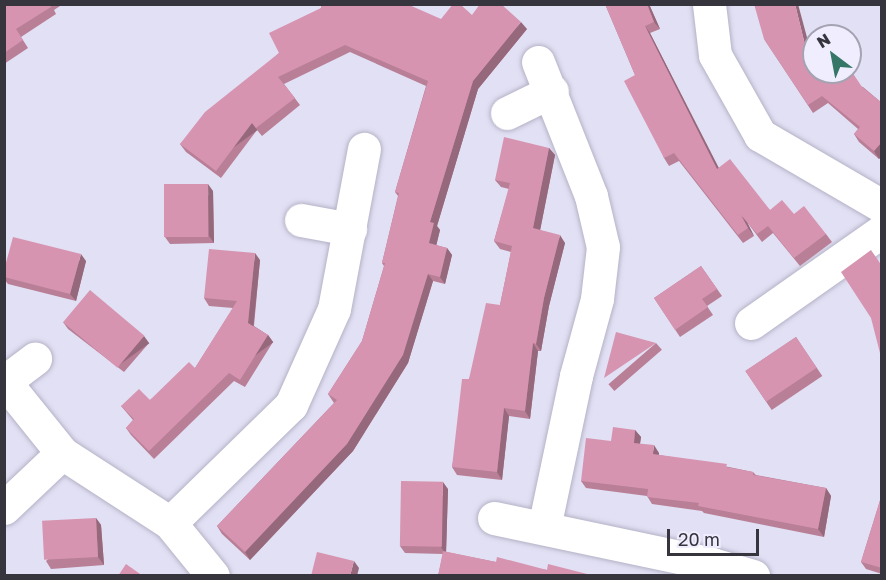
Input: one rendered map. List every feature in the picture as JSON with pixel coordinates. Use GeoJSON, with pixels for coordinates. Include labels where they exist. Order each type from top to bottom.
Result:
{"type":"FeatureCollection","features":[{"type":"Feature","properties":{"kind":"street"},"geometry":{"type":"LineString","coordinates":[[709,4],[715,55],[760,135],[870,196],[882,206]]}},
{"type":"Feature","properties":{"kind":"street"},"geometry":{"type":"LineString","coordinates":[[507,112],[545,77],[591,196],[603,247],[597,299],[576,376],[544,528]]}},
{"type":"Feature","properties":{"kind":"street"},"geometry":{"type":"LineString","coordinates":[[170,523],[291,405],[334,309],[364,149]]}},
{"type":"Feature","properties":{"kind":"street"},"geometry":{"type":"LineString","coordinates":[[301,220],[350,229]]}},
{"type":"Feature","properties":{"kind":"street"},"geometry":{"type":"LineString","coordinates":[[751,323],[882,231]]}},
{"type":"Feature","properties":{"kind":"street"},"geometry":{"type":"LineString","coordinates":[[35,359],[5,382],[62,453],[170,523],[213,576]]}},
{"type":"Feature","properties":{"kind":"street"},"geometry":{"type":"LineString","coordinates":[[4,508],[62,453]]}},
{"type":"Feature","properties":{"kind":"street"},"geometry":{"type":"LineString","coordinates":[[494,518],[712,564],[753,576]]}},
{"type":"Feature","properties":{"kind":"building"},"geometry":{"type":"Polygon","coordinates":[[[4,4],[50,4],[51,7],[16,29],[23,40],[4,53],[4,4]]]}},
{"type":"Feature","properties":{"kind":"building"},"geometry":{"type":"Polygon","coordinates":[[[321,4],[407,4],[441,19],[453,4],[460,4],[472,15],[480,4],[501,4],[521,22],[473,81],[430,222],[434,223],[429,243],[447,248],[440,277],[428,274],[403,355],[347,444],[245,552],[217,526],[337,400],[328,394],[362,341],[385,263],[382,263],[399,193],[395,192],[428,81],[345,45],[278,77],[295,98],[256,128],[252,123],[216,171],[180,144],[205,112],[279,53],[269,33],[321,8],[321,4]]]}},
{"type":"Feature","properties":{"kind":"building"},"geometry":{"type":"Polygon","coordinates":[[[605,4],[647,4],[654,22],[645,26],[717,169],[730,159],[770,210],[782,200],[794,214],[804,206],[826,234],[794,258],[768,226],[757,234],[741,215],[748,228],[738,235],[674,153],[664,158],[624,81],[635,75],[605,4]]]}},
{"type":"Feature","properties":{"kind":"building"},"geometry":{"type":"Polygon","coordinates":[[[754,4],[795,4],[802,33],[802,84],[860,84],[882,103],[882,142],[874,151],[854,134],[860,127],[822,96],[808,105],[764,39],[754,4]]]}},
{"type":"Feature","properties":{"kind":"building"},"geometry":{"type":"Polygon","coordinates":[[[504,137],[549,148],[533,228],[560,235],[544,298],[536,344],[533,343],[525,411],[504,408],[497,472],[452,467],[462,379],[469,379],[486,303],[500,305],[512,246],[494,241],[510,183],[495,180],[504,137]]]}},
{"type":"Feature","properties":{"kind":"building"},"geometry":{"type":"Polygon","coordinates":[[[164,184],[208,184],[208,237],[164,237],[164,184]]]}},
{"type":"Feature","properties":{"kind":"building"},"geometry":{"type":"Polygon","coordinates":[[[13,237],[81,254],[70,294],[4,277],[13,237]]]}},
{"type":"Feature","properties":{"kind":"building"},"geometry":{"type":"Polygon","coordinates":[[[209,249],[255,253],[248,323],[268,335],[240,380],[229,373],[149,451],[126,428],[134,419],[121,406],[139,389],[150,400],[189,362],[195,368],[237,301],[204,298],[209,249]]]}},
{"type":"Feature","properties":{"kind":"building"},"geometry":{"type":"Polygon","coordinates":[[[871,250],[882,266],[882,357],[871,318],[841,272],[871,250]]]}},
{"type":"Feature","properties":{"kind":"building"},"geometry":{"type":"Polygon","coordinates":[[[701,266],[717,289],[702,299],[708,307],[675,330],[654,298],[701,266]]]}},
{"type":"Feature","properties":{"kind":"building"},"geometry":{"type":"Polygon","coordinates":[[[90,290],[144,336],[117,368],[63,322],[90,290]]]}},
{"type":"Feature","properties":{"kind":"building"},"geometry":{"type":"Polygon","coordinates":[[[616,332],[656,343],[604,378],[616,332]]]}},
{"type":"Feature","properties":{"kind":"building"},"geometry":{"type":"Polygon","coordinates":[[[796,337],[817,368],[766,402],[745,371],[796,337]]]}},
{"type":"Feature","properties":{"kind":"building"},"geometry":{"type":"Polygon","coordinates":[[[613,427],[635,430],[634,443],[654,445],[653,454],[727,464],[726,467],[753,472],[753,475],[826,488],[818,529],[698,506],[699,503],[647,497],[648,489],[581,481],[586,438],[611,441],[613,427]]]}},
{"type":"Feature","properties":{"kind":"building"},"geometry":{"type":"Polygon","coordinates":[[[401,481],[443,482],[442,547],[400,546],[401,481]]]}},
{"type":"Feature","properties":{"kind":"building"},"geometry":{"type":"Polygon","coordinates":[[[882,494],[882,568],[861,562],[882,494]]]}},
{"type":"Feature","properties":{"kind":"building"},"geometry":{"type":"Polygon","coordinates":[[[96,518],[98,557],[44,560],[42,521],[96,518]]]}},
{"type":"Feature","properties":{"kind":"building"},"geometry":{"type":"Polygon","coordinates":[[[443,551],[496,562],[497,557],[547,570],[548,564],[595,576],[438,576],[443,551]]]}},
{"type":"Feature","properties":{"kind":"building"},"geometry":{"type":"Polygon","coordinates":[[[317,552],[354,561],[350,576],[311,576],[317,552]]]}},
{"type":"Feature","properties":{"kind":"building"},"geometry":{"type":"Polygon","coordinates":[[[126,564],[143,576],[118,576],[126,564]]]}}]}
